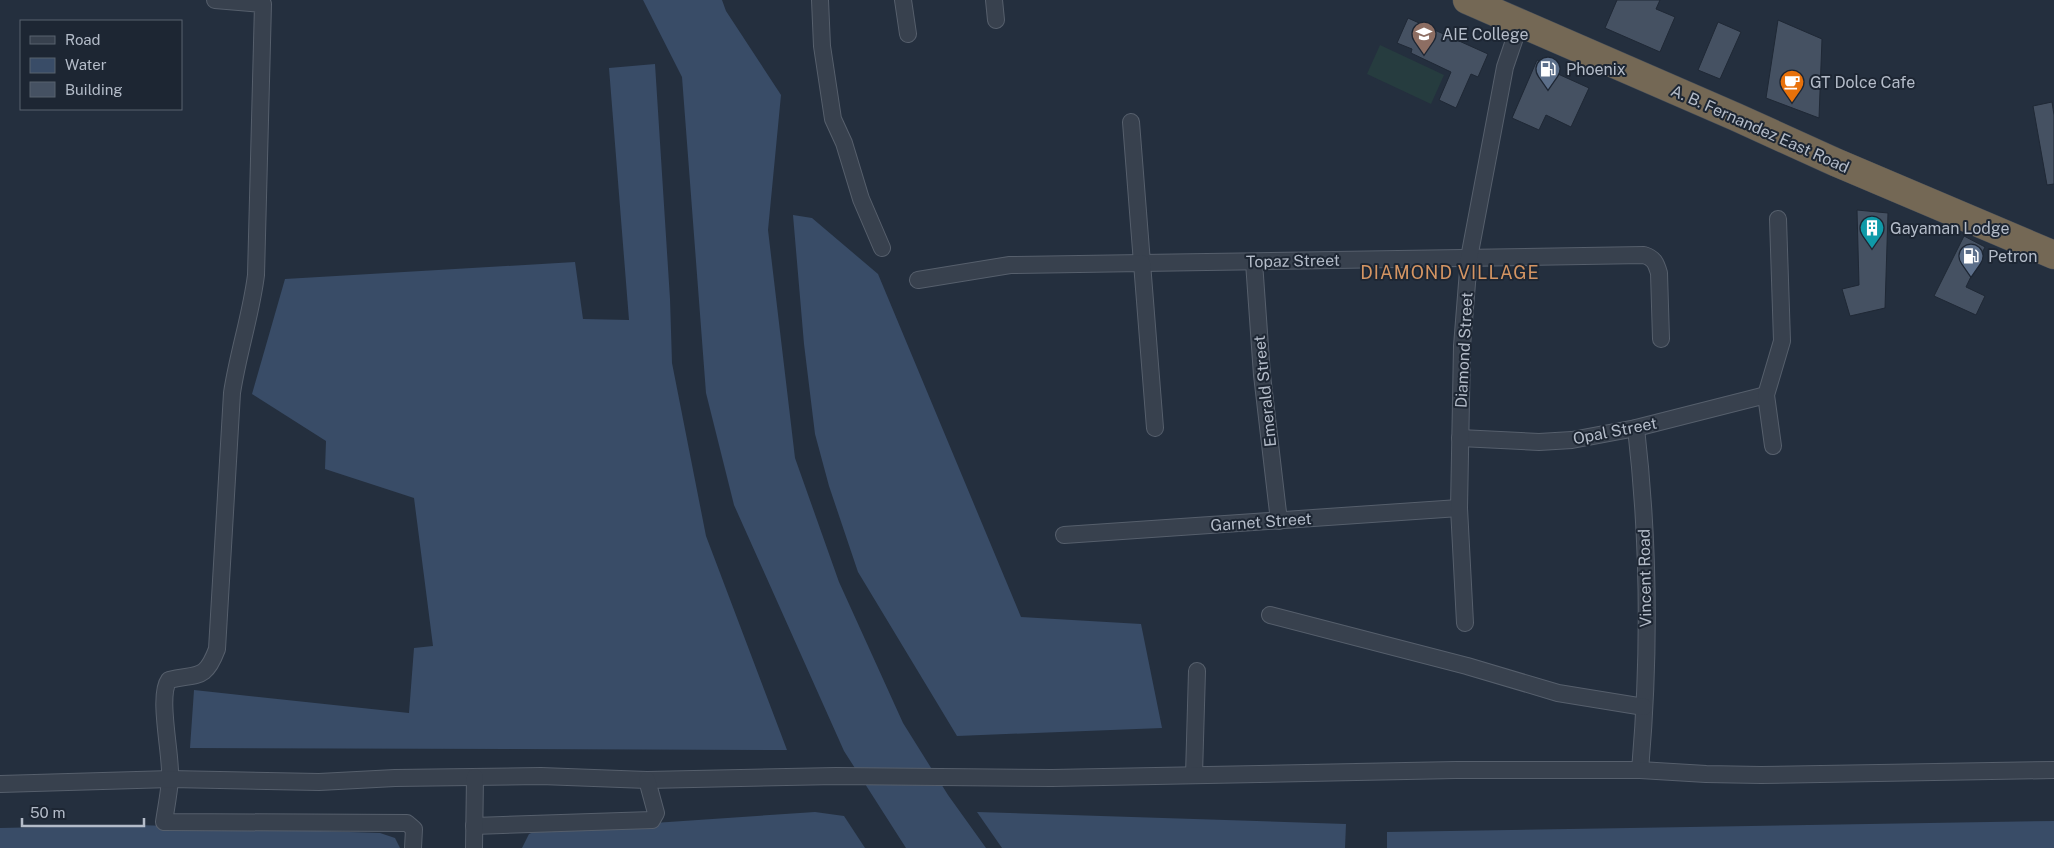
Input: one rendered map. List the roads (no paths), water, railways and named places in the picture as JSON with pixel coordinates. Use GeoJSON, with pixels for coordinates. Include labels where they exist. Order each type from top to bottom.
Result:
{"type":"FeatureCollection","features":[{"type":"Feature","properties":{"kind":"highway","name":"A. B. Fernandez East Road"},"geometry":{"type":"LineString","coordinates":[[1467,0],[1836,162],[2054,255]]}},
{"type":"Feature","properties":{"kind":"street"},"geometry":{"type":"LineString","coordinates":[[215,0],[263,2],[256,275],[254,295],[237,361],[232,393],[217,649],[210,666],[199,676],[178,678],[167,682],[165,686],[170,773],[164,822],[407,823],[414,829],[413,848]]}},
{"type":"Feature","properties":{"kind":"street"},"geometry":{"type":"LineString","coordinates":[[820,0],[822,46],[833,119],[844,143],[861,199],[882,248]]}},
{"type":"Feature","properties":{"kind":"street"},"geometry":{"type":"LineString","coordinates":[[903,0],[908,34]]}},
{"type":"Feature","properties":{"kind":"street"},"geometry":{"type":"LineString","coordinates":[[994,0],[996,20]]}},
{"type":"Feature","properties":{"kind":"street","name":"Diamond Street"},"geometry":{"type":"LineString","coordinates":[[1465,623],[1459,508],[1462,346],[1469,258],[1505,67],[1520,23]]}},
{"type":"Feature","properties":{"kind":"street"},"geometry":{"type":"LineString","coordinates":[[1131,122],[1156,428]]}},
{"type":"Feature","properties":{"kind":"street"},"geometry":{"type":"LineString","coordinates":[[1773,446],[1766,395],[1782,341],[1778,219]]}},
{"type":"Feature","properties":{"kind":"street","name":"Topaz Street"},"geometry":{"type":"LineString","coordinates":[[918,280],[1010,265],[1633,254],[1651,258],[1656,264],[1661,339]]}},
{"type":"Feature","properties":{"kind":"street","name":"Emerald Street"},"geometry":{"type":"LineString","coordinates":[[1254,262],[1262,375],[1279,521]]}},
{"type":"Feature","properties":{"kind":"street","name":"Opal Street"},"geometry":{"type":"LineString","coordinates":[[1460,438],[1538,442],[1572,440],[1636,428],[1766,395]]}},
{"type":"Feature","properties":{"kind":"street","name":"Vincent Road"},"geometry":{"type":"LineString","coordinates":[[1636,428],[1644,493],[1646,622],[1640,770]]}},
{"type":"Feature","properties":{"kind":"street","name":"Garnet Street"},"geometry":{"type":"LineString","coordinates":[[1064,535],[1459,508]]}},
{"type":"Feature","properties":{"kind":"street"},"geometry":{"type":"LineString","coordinates":[[1270,615],[1375,644],[1467,666],[1558,693],[1644,708]]}},
{"type":"Feature","properties":{"kind":"street"},"geometry":{"type":"LineString","coordinates":[[1194,775],[1197,671]]}},
{"type":"Feature","properties":{"kind":"street"},"geometry":{"type":"LineString","coordinates":[[0,784],[170,773],[319,782],[395,778],[541,776],[647,780],[836,776],[967,778],[1640,770],[1761,775],[2054,770]]}},
{"type":"Feature","properties":{"kind":"street"},"geometry":{"type":"LineString","coordinates":[[474,848],[475,777]]}},
{"type":"Feature","properties":{"kind":"street"},"geometry":{"type":"LineString","coordinates":[[474,826],[652,820],[656,813],[647,780]]}},
{"type":"Feature","properties":{"kind":"water"},"geometry":{"type":"Polygon","coordinates":[[[643,0],[722,0],[726,11],[781,95],[768,230],[795,458],[839,582],[903,723],[948,795],[986,848],[906,848],[844,751],[734,505],[706,393],[682,77],[643,0]]]}},
{"type":"Feature","properties":{"kind":"water"},"geometry":{"type":"Polygon","coordinates":[[[655,64],[670,299],[672,363],[706,536],[787,750],[190,748],[194,690],[409,713],[414,648],[433,646],[414,498],[325,469],[326,441],[252,394],[285,279],[575,262],[583,319],[629,320],[609,68],[655,64]]]}},
{"type":"Feature","properties":{"kind":"water"},"geometry":{"type":"Polygon","coordinates":[[[793,215],[812,218],[878,274],[1021,617],[1141,624],[1162,728],[957,736],[858,572],[829,486],[815,434],[804,344],[793,215]]]}},
{"type":"Feature","properties":{"kind":"water"},"geometry":{"type":"Polygon","coordinates":[[[815,812],[844,816],[865,848],[522,848],[529,834],[536,831],[815,812]]]}},
{"type":"Feature","properties":{"kind":"water"},"geometry":{"type":"Polygon","coordinates":[[[977,812],[1346,824],[1345,848],[1002,848],[977,812]]]}},
{"type":"Feature","properties":{"kind":"water"},"geometry":{"type":"Polygon","coordinates":[[[2054,821],[2054,848],[1387,848],[1387,832],[2054,821]]]}},
{"type":"Feature","properties":{"kind":"water"},"geometry":{"type":"Polygon","coordinates":[[[138,825],[380,833],[395,838],[400,848],[0,848],[0,828],[138,825]]]}},
{"type":"Feature","properties":{"kind":"place","name":"AIE College"},"geometry":{"type":"Point","coordinates":[1424,55]}},
{"type":"Feature","properties":{"kind":"place","name":"Phoenix"},"geometry":{"type":"Point","coordinates":[1548,90]}},
{"type":"Feature","properties":{"kind":"place","name":"GT Dolce Cafe"},"geometry":{"type":"Point","coordinates":[1792,103]}},
{"type":"Feature","properties":{"kind":"place","name":"Gayaman Lodge"},"geometry":{"type":"Point","coordinates":[1872,249]}},
{"type":"Feature","properties":{"kind":"place","name":"Petron"},"geometry":{"type":"Point","coordinates":[1971,277]}},
{"type":"Feature","properties":{"kind":"district","name":"DIAMOND VILLAGE"},"geometry":{"type":"Point","coordinates":[1450,272]}}]}
